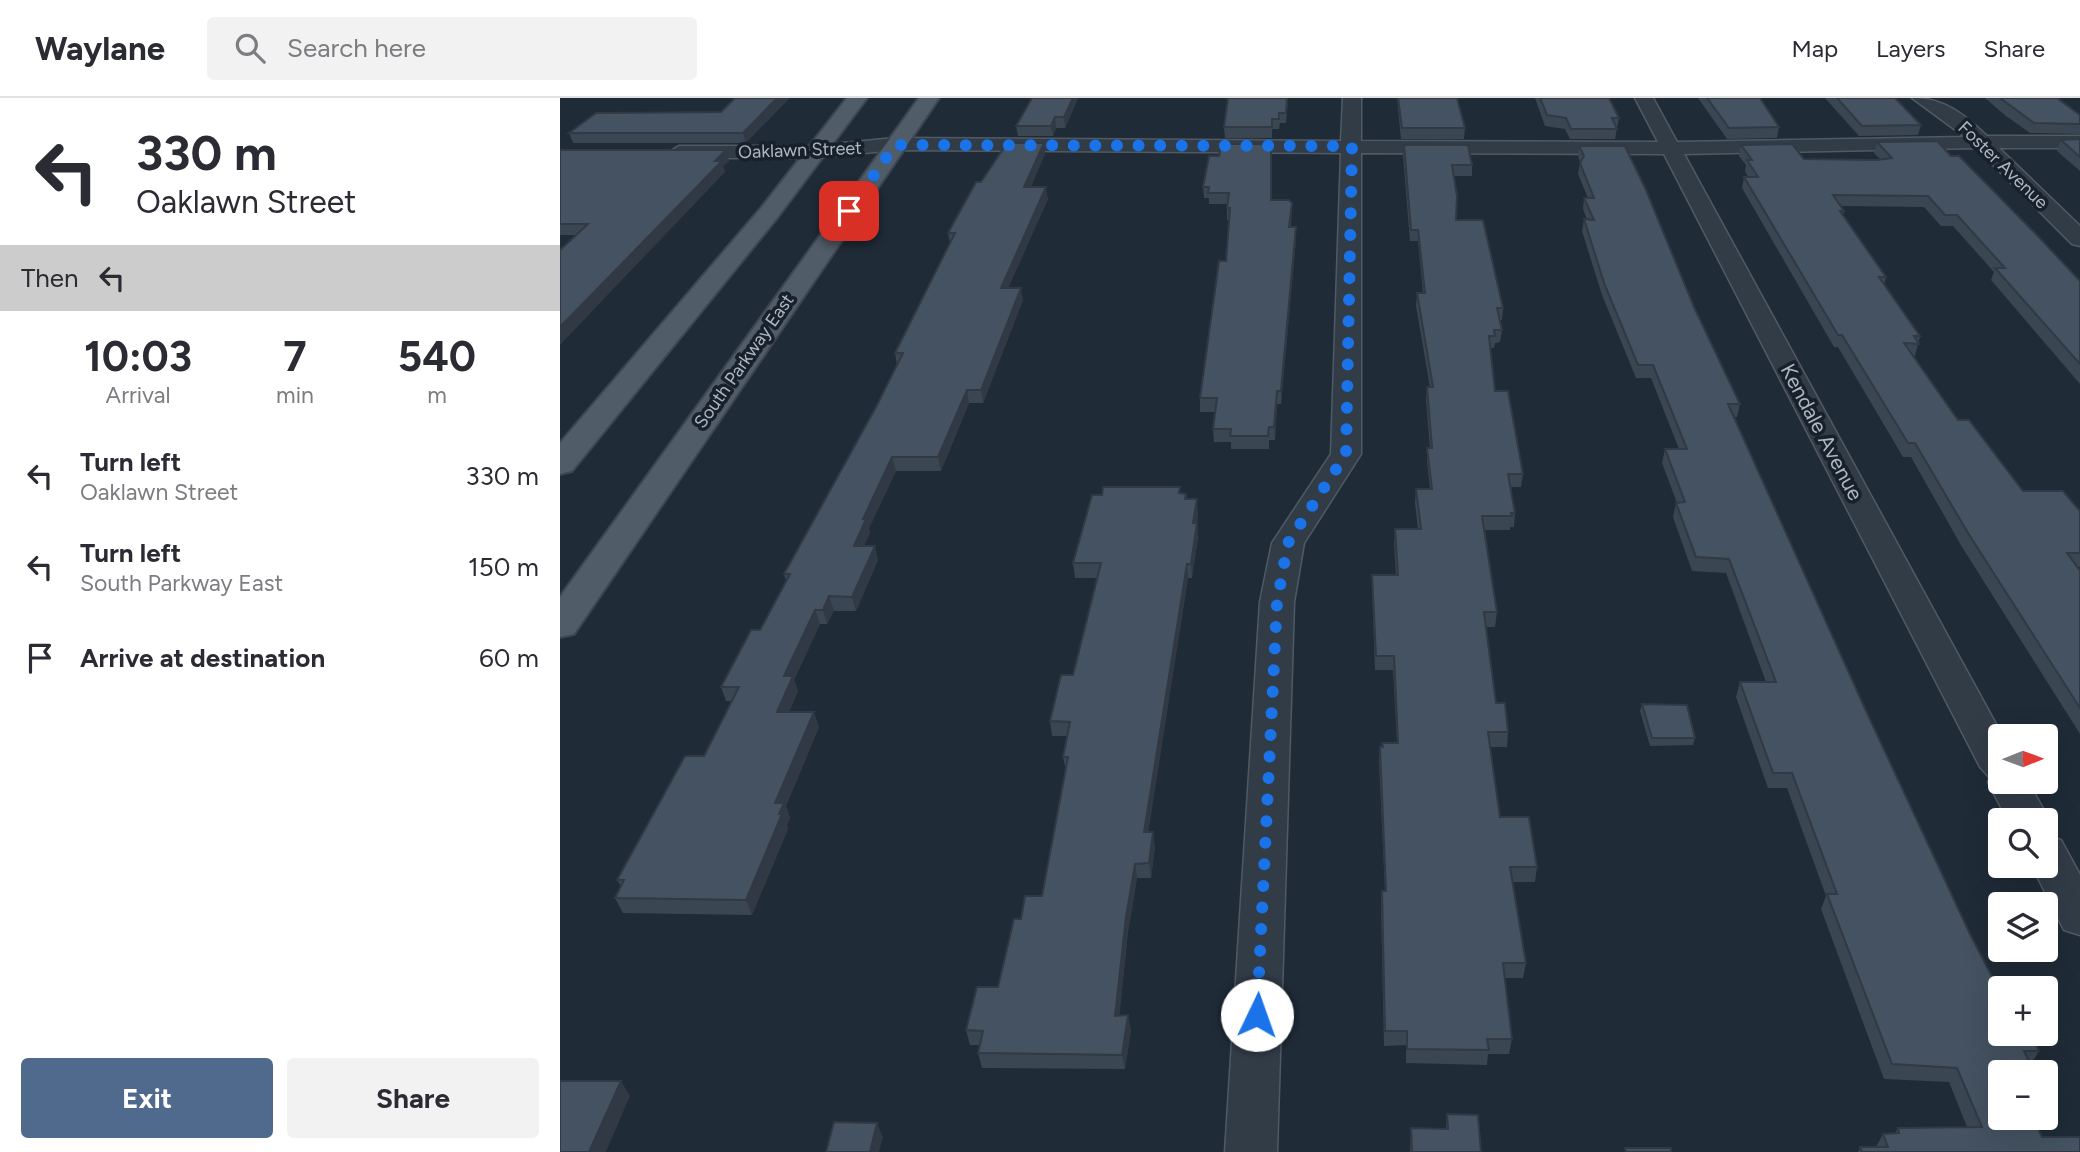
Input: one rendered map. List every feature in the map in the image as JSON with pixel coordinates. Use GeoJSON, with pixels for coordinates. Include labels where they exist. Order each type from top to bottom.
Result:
{"type":"FeatureCollection","features":[{"type":"Feature","properties":{"kind":"main road"},"geometry":{"type":"LineString","coordinates":[[560,464],[769,214],[813,152],[857,98]]}},
{"type":"Feature","properties":{"kind":"main road","name":"South Parkway East"},"geometry":{"type":"LineString","coordinates":[[560,625],[929,98]]}},
{"type":"Feature","properties":{"kind":"street"},"geometry":{"type":"LineString","coordinates":[[1251,1152],[1277,602],[1288,543],[1346,454],[1352,98]]}},
{"type":"Feature","properties":{"kind":"street","name":"Kendale Avenue"},"geometry":{"type":"LineString","coordinates":[[1644,98],[1988,744]]}},
{"type":"Feature","properties":{"kind":"street","name":"Foster Avenue"},"geometry":{"type":"LineString","coordinates":[[1921,98],[1963,124],[2080,239]]}},
{"type":"Feature","properties":{"kind":"street"},"geometry":{"type":"LineString","coordinates":[[1836,148],[1881,143],[1979,140],[2080,142]]}},
{"type":"Feature","properties":{"kind":"street","name":"Oaklawn Street"},"geometry":{"type":"LineString","coordinates":[[654,152],[813,152],[895,145],[1836,148]]}},
{"type":"Feature","properties":{"kind":"street"},"geometry":{"type":"LineString","coordinates":[[1836,148],[1887,156],[2080,160]]}},
{"type":"Feature","properties":{"kind":"street"},"geometry":{"type":"LineString","coordinates":[[2058,875],[2080,916]]}},
{"type":"Feature","properties":{"kind":"building"},"geometry":{"type":"Polygon","coordinates":[[[735,98],[777,98],[743,133],[569,133],[596,113],[721,112],[735,98]]]}},
{"type":"Feature","properties":{"kind":"building"},"geometry":{"type":"Polygon","coordinates":[[[1032,98],[1073,98],[1064,117],[1055,117],[1051,126],[1016,126],[1032,98]]]}},
{"type":"Feature","properties":{"kind":"building"},"geometry":{"type":"Polygon","coordinates":[[[1228,98],[1287,98],[1286,113],[1279,113],[1279,119],[1272,119],[1272,127],[1224,127],[1228,98]]]}},
{"type":"Feature","properties":{"kind":"building"},"geometry":{"type":"Polygon","coordinates":[[[1398,98],[1457,98],[1465,128],[1402,128],[1398,98]]]}},
{"type":"Feature","properties":{"kind":"building"},"geometry":{"type":"Polygon","coordinates":[[[1540,98],[1609,98],[1619,118],[1612,118],[1617,129],[1571,129],[1566,118],[1547,115],[1540,98]]]}},
{"type":"Feature","properties":{"kind":"building"},"geometry":{"type":"Polygon","coordinates":[[[1707,98],[1760,98],[1779,127],[1729,128],[1707,98]]]}},
{"type":"Feature","properties":{"kind":"building"},"geometry":{"type":"Polygon","coordinates":[[[1837,98],[1895,98],[1921,125],[1862,126],[1837,98]]]}},
{"type":"Feature","properties":{"kind":"building"},"geometry":{"type":"Polygon","coordinates":[[[2000,98],[2057,98],[2080,115],[2080,124],[2034,123],[2000,98]]]}},
{"type":"Feature","properties":{"kind":"building"},"geometry":{"type":"Polygon","coordinates":[[[2080,139],[2080,157],[2061,140],[2080,139]]]}},
{"type":"Feature","properties":{"kind":"building"},"geometry":{"type":"Polygon","coordinates":[[[1937,141],[1951,156],[1959,156],[2080,281],[2080,364],[1995,268],[2005,268],[1957,215],[1945,215],[1928,196],[1833,195],[1844,211],[1840,211],[1886,277],[1879,277],[1920,336],[1914,336],[1919,344],[1904,343],[1958,420],[1969,420],[2023,491],[2063,491],[2080,511],[2080,553],[2067,553],[2080,571],[2080,708],[1968,533],[1915,443],[1908,443],[1842,335],[1838,335],[1744,177],[1758,177],[1747,160],[1752,160],[1741,145],[1792,144],[1804,159],[1877,160],[1892,158],[1877,142],[1937,141]]]}},
{"type":"Feature","properties":{"kind":"building"},"geometry":{"type":"Polygon","coordinates":[[[1007,143],[1044,143],[1024,187],[1046,187],[1001,288],[1021,288],[981,390],[967,390],[938,457],[892,457],[863,519],[866,519],[854,546],[875,546],[852,597],[829,596],[823,610],[815,610],[784,676],[793,676],[777,712],[814,712],[775,803],[784,803],[779,814],[782,814],[746,900],[615,898],[624,880],[617,880],[685,756],[704,756],[739,687],[721,687],[751,630],[760,630],[790,574],[784,574],[903,353],[895,353],[955,233],[948,233],[976,182],[981,182],[1007,143]]]}},
{"type":"Feature","properties":{"kind":"building"},"geometry":{"type":"Polygon","coordinates":[[[1221,144],[1271,144],[1271,200],[1289,200],[1292,203],[1289,227],[1296,227],[1281,391],[1277,391],[1274,427],[1269,427],[1268,436],[1230,436],[1231,429],[1213,429],[1217,398],[1200,398],[1219,261],[1226,261],[1229,193],[1208,193],[1209,187],[1203,187],[1209,156],[1219,156],[1221,144]]]}},
{"type":"Feature","properties":{"kind":"building"},"geometry":{"type":"Polygon","coordinates":[[[1404,145],[1468,145],[1472,165],[1452,165],[1457,196],[1456,220],[1483,220],[1503,308],[1497,308],[1502,330],[1494,330],[1495,336],[1489,336],[1495,391],[1508,391],[1523,474],[1508,474],[1515,513],[1511,513],[1512,516],[1482,516],[1497,612],[1484,612],[1496,703],[1505,703],[1508,732],[1488,732],[1500,817],[1529,817],[1537,867],[1510,867],[1526,963],[1503,963],[1512,1039],[1487,1039],[1489,1050],[1407,1049],[1407,1031],[1385,1031],[1382,891],[1386,891],[1380,747],[1383,747],[1382,743],[1398,743],[1394,656],[1376,656],[1372,575],[1398,575],[1395,529],[1421,529],[1416,489],[1432,489],[1427,448],[1432,448],[1427,387],[1433,387],[1417,293],[1425,293],[1418,230],[1411,230],[1404,145]]]}},
{"type":"Feature","properties":{"kind":"building"},"geometry":{"type":"Polygon","coordinates":[[[1579,146],[1625,146],[1646,190],[1694,307],[1740,404],[1728,404],[1867,713],[1992,976],[1988,976],[1988,1046],[2037,1046],[2039,1051],[2024,1051],[2028,1060],[1988,1060],[1988,1130],[2039,1130],[2042,1137],[2080,1137],[2080,1152],[1862,1152],[1860,1147],[1888,1147],[1883,1134],[1899,1133],[1898,1128],[1982,1127],[1957,1068],[1892,1064],[1827,894],[1837,894],[1792,773],[1773,773],[1740,682],[1776,682],[1729,559],[1696,557],[1676,503],[1685,502],[1665,449],[1687,449],[1653,365],[1638,365],[1604,283],[1584,219],[1594,220],[1584,198],[1594,198],[1580,163],[1584,156],[1579,146]]]}},
{"type":"Feature","properties":{"kind":"building"},"geometry":{"type":"Polygon","coordinates":[[[560,150],[726,150],[715,161],[722,161],[560,327],[560,250],[588,224],[560,224],[560,150]]]}},
{"type":"Feature","properties":{"kind":"building"},"geometry":{"type":"Polygon","coordinates":[[[1103,487],[1180,487],[1179,493],[1186,494],[1185,499],[1197,499],[1193,523],[1197,523],[1191,564],[1187,564],[1144,832],[1153,832],[1149,863],[1135,864],[1126,917],[1115,1016],[1128,1015],[1122,1055],[978,1053],[983,1031],[966,1030],[977,987],[998,987],[1014,919],[1021,919],[1025,896],[1042,896],[1068,757],[1063,757],[1070,722],[1050,721],[1061,675],[1073,675],[1101,563],[1073,563],[1092,495],[1102,495],[1103,487]]]}},
{"type":"Feature","properties":{"kind":"building"},"geometry":{"type":"Polygon","coordinates":[[[1642,704],[1687,705],[1695,738],[1652,738],[1642,704]]]}},
{"type":"Feature","properties":{"kind":"building"},"geometry":{"type":"Polygon","coordinates":[[[560,1081],[621,1081],[589,1152],[560,1152],[560,1081]]]}},
{"type":"Feature","properties":{"kind":"building"},"geometry":{"type":"Polygon","coordinates":[[[1447,1114],[1478,1115],[1481,1152],[1412,1152],[1411,1128],[1448,1129],[1447,1114]]]}},
{"type":"Feature","properties":{"kind":"building"},"geometry":{"type":"Polygon","coordinates":[[[834,1122],[877,1123],[870,1152],[826,1152],[834,1122]]]}},
{"type":"Feature","properties":{"kind":"building"},"geometry":{"type":"Polygon","coordinates":[[[1625,1148],[1671,1148],[1671,1152],[1626,1152],[1625,1148]]]}},
{"type":"Feature","properties":{"kind":"route"},"geometry":{"type":"LineString","coordinates":[[849,211],[895,145],[1352,146],[1346,454],[1288,543],[1277,602],[1257,1015]]}}]}
